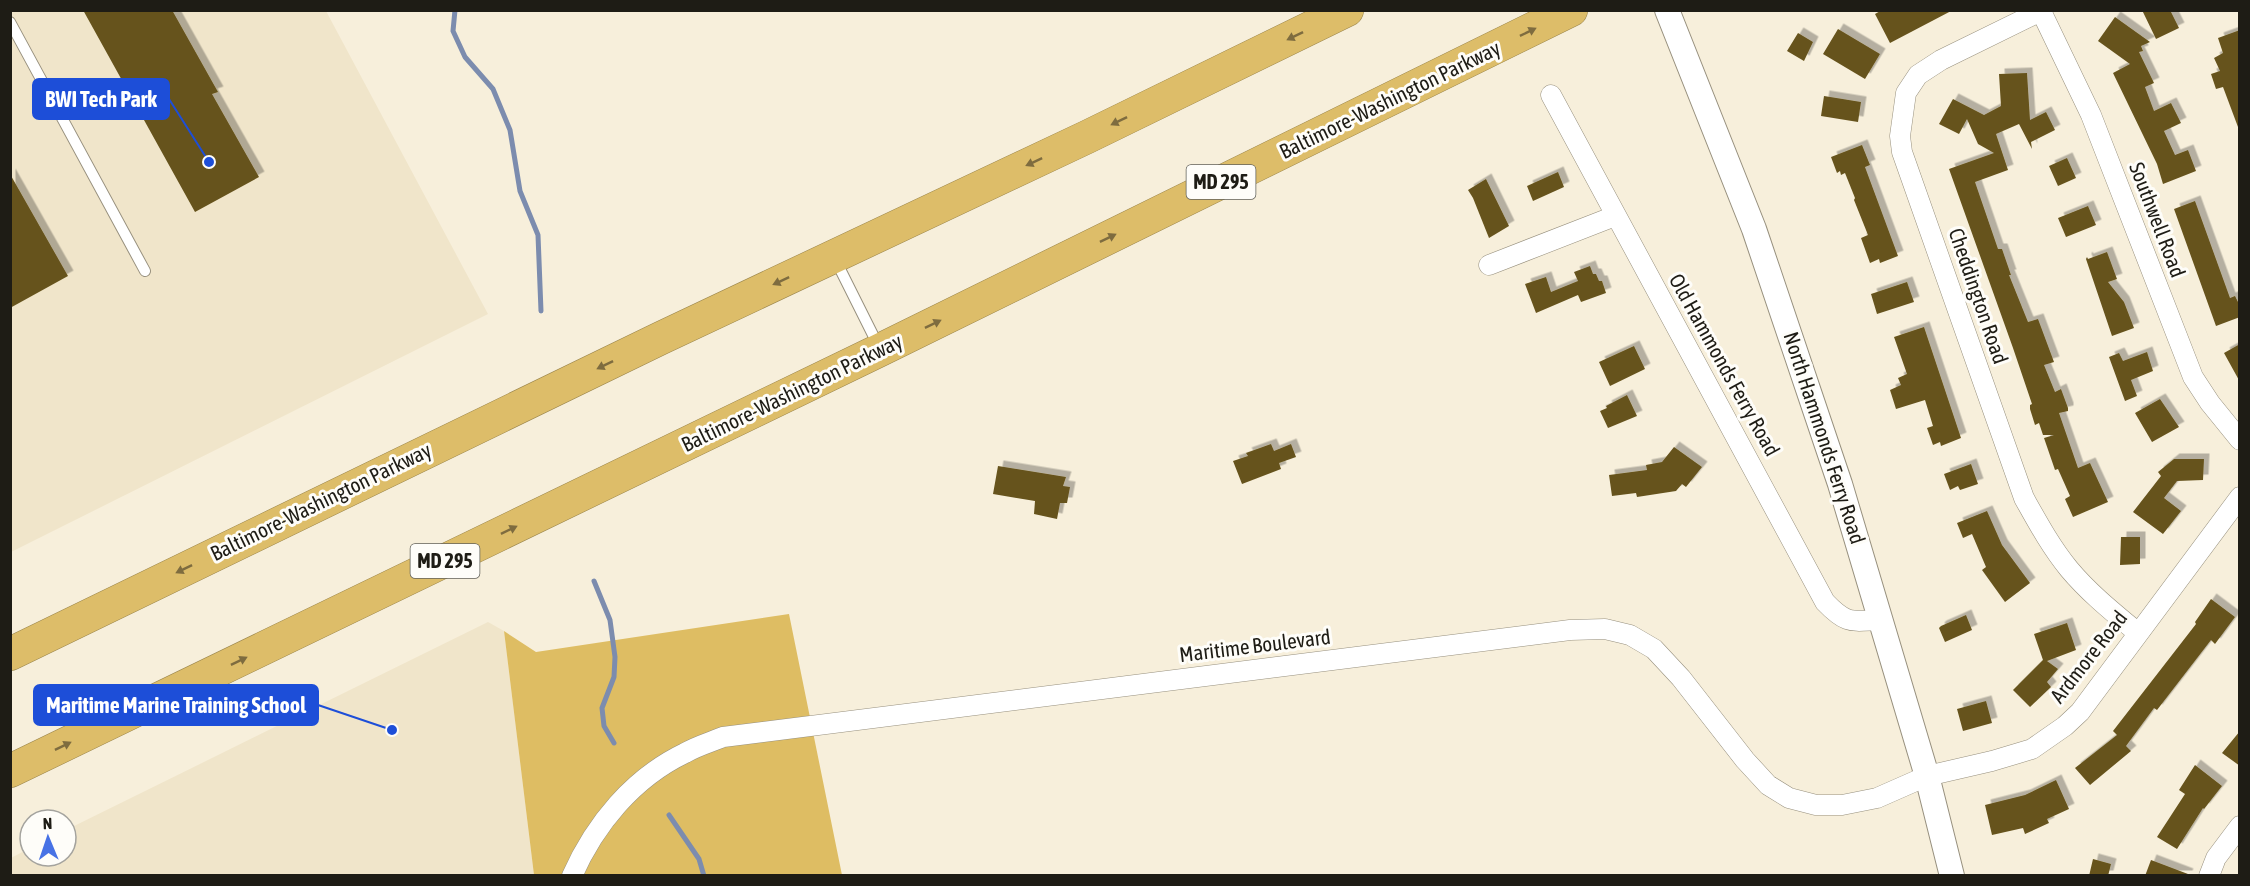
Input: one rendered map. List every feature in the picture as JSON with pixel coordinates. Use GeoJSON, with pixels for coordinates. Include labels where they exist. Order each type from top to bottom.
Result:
{"type":"FeatureCollection","features":[{"type":"Feature","properties":{"kind":"highway","name":"Baltimore-Washington Parkway"},"geometry":{"type":"LineString","coordinates":[[10,654],[465,432],[1087,137],[1347,10]]}},
{"type":"Feature","properties":{"kind":"highway","name":"Baltimore-Washington Parkway"},"geometry":{"type":"LineString","coordinates":[[10,771],[880,350],[1571,10]]}},
{"type":"Feature","properties":{"kind":"street","name":"North Hammonds Ferry Road"},"geometry":{"type":"LineString","coordinates":[[1667,10],[1754,229],[1840,484],[1927,776],[1952,876]]}},
{"type":"Feature","properties":{"kind":"street","name":"Southwell Road"},"geometry":{"type":"LineString","coordinates":[[2042,11],[2091,115],[2193,377],[2210,403],[2240,440]]}},
{"type":"Feature","properties":{"kind":"street","name":"Cheddington Road"},"geometry":{"type":"LineString","coordinates":[[2042,11],[1941,60],[1918,75],[1906,93],[1900,136],[1902,152],[2024,498],[2045,536],[2070,570],[2138,633]]}},
{"type":"Feature","properties":{"kind":"street","name":"Old Hammonds Ferry Road"},"geometry":{"type":"LineString","coordinates":[[1551,94],[1825,602],[1840,618],[1853,621],[1881,620]]}},
{"type":"Feature","properties":{"kind":"street"},"geometry":{"type":"LineString","coordinates":[[1489,266],[1615,216]]}},
{"type":"Feature","properties":{"kind":"street","name":"Ardmore Road"},"geometry":{"type":"LineString","coordinates":[[1927,776],[1992,761],[2032,748],[2065,726],[2080,712],[2240,497]]}},
{"type":"Feature","properties":{"kind":"street","name":"Maritime Boulevard"},"geometry":{"type":"LineString","coordinates":[[572,876],[597,829],[615,806],[646,777],[684,753],[723,738],[1570,630],[1605,629],[1630,635],[1654,649],[1681,678],[1760,776],[1790,798],[1816,805],[1842,805],[1877,798],[1927,776]]}},
{"type":"Feature","properties":{"kind":"street"},"geometry":{"type":"LineString","coordinates":[[2209,876],[2216,858],[2240,826]]}},
{"type":"Feature","properties":{"kind":"lane"},"geometry":{"type":"LineString","coordinates":[[10,22],[145,271]]}},
{"type":"Feature","properties":{"kind":"lane"},"geometry":{"type":"LineString","coordinates":[[834,256],[880,350]]}},
{"type":"Feature","properties":{"kind":"shaded area"},"geometry":{"type":"Polygon","coordinates":[[[11,11],[326,11],[488,314],[11,552],[11,11]]]}},
{"type":"Feature","properties":{"kind":"shaded area"},"geometry":{"type":"Polygon","coordinates":[[[789,614],[842,875],[534,875],[504,631],[536,652],[789,614]]]}},
{"type":"Feature","properties":{"kind":"shaded area"},"geometry":{"type":"Polygon","coordinates":[[[488,622],[504,631],[534,875],[11,876],[11,858],[18,854],[18,868],[78,868],[78,824],[488,622]]]}},
{"type":"Feature","properties":{"kind":"building"},"geometry":{"type":"Polygon","coordinates":[[[83,10],[172,10],[218,92],[212,94],[259,177],[195,212],[83,10]]]}},
{"type":"Feature","properties":{"kind":"building"},"geometry":{"type":"Polygon","coordinates":[[[1882,10],[1953,10],[1890,43],[1875,14],[1882,10]]]}},
{"type":"Feature","properties":{"kind":"building"},"geometry":{"type":"Polygon","coordinates":[[[2142,10],[2170,10],[2179,28],[2156,39],[2142,10]]]}},
{"type":"Feature","properties":{"kind":"building"},"geometry":{"type":"Polygon","coordinates":[[[2115,17],[2150,42],[2141,46],[2143,51],[2139,52],[2154,83],[2145,87],[2154,111],[2171,103],[2181,123],[2164,131],[2175,155],[2188,150],[2196,171],[2163,184],[2157,164],[2113,73],[2130,64],[2098,41],[2115,17]]]}},
{"type":"Feature","properties":{"kind":"building"},"geometry":{"type":"Polygon","coordinates":[[[1838,29],[1880,54],[1865,79],[1823,54],[1838,29]]]}},
{"type":"Feature","properties":{"kind":"building"},"geometry":{"type":"Polygon","coordinates":[[[2240,30],[2240,127],[2238,127],[2223,87],[2216,89],[2211,74],[2220,71],[2214,58],[2223,53],[2218,38],[2240,30]]]}},
{"type":"Feature","properties":{"kind":"building"},"geometry":{"type":"Polygon","coordinates":[[[1798,33],[1813,42],[1804,61],[1787,51],[1798,33]]]}},
{"type":"Feature","properties":{"kind":"building"},"geometry":{"type":"Polygon","coordinates":[[[2027,73],[2030,120],[2046,112],[2055,130],[2031,142],[2032,149],[2019,124],[1996,134],[2008,170],[1975,182],[1998,249],[2002,249],[2011,275],[2009,275],[2028,322],[2038,319],[2054,362],[2044,365],[2055,392],[2061,389],[2068,408],[2068,411],[2059,413],[2078,468],[2090,463],[2108,502],[2073,517],[2065,499],[2070,496],[2058,469],[2055,470],[2044,438],[2054,435],[2043,435],[2039,423],[2035,425],[2030,409],[2032,404],[1949,169],[1994,153],[1978,144],[1967,119],[1959,134],[1939,124],[1953,99],[1984,115],[2001,106],[1999,74],[2027,73]]]}},
{"type":"Feature","properties":{"kind":"building"},"geometry":{"type":"Polygon","coordinates":[[[1824,96],[1861,102],[1858,122],[1821,116],[1824,96]]]}},
{"type":"Feature","properties":{"kind":"building"},"geometry":{"type":"Polygon","coordinates":[[[1862,145],[1870,165],[1865,167],[1898,256],[1880,263],[1879,259],[1870,263],[1861,238],[1868,235],[1855,198],[1845,173],[1841,175],[1840,171],[1837,173],[1831,157],[1862,145]]]}},
{"type":"Feature","properties":{"kind":"building"},"geometry":{"type":"Polygon","coordinates":[[[2067,158],[2076,178],[2058,186],[2049,166],[2067,158]]]}},
{"type":"Feature","properties":{"kind":"building"},"geometry":{"type":"Polygon","coordinates":[[[1558,172],[1564,187],[1533,201],[1527,186],[1558,172]]]}},
{"type":"Feature","properties":{"kind":"building"},"geometry":{"type":"Polygon","coordinates":[[[10,174],[68,276],[10,308],[10,174]]]}},
{"type":"Feature","properties":{"kind":"building"},"geometry":{"type":"Polygon","coordinates":[[[1486,179],[1509,226],[1489,238],[1468,190],[1486,179]]]}},
{"type":"Feature","properties":{"kind":"building"},"geometry":{"type":"Polygon","coordinates":[[[2195,201],[2230,298],[2235,296],[2240,306],[2240,317],[2216,326],[2174,209],[2195,201]]]}},
{"type":"Feature","properties":{"kind":"building"},"geometry":{"type":"Polygon","coordinates":[[[2088,206],[2096,225],[2066,237],[2058,218],[2088,206]]]}},
{"type":"Feature","properties":{"kind":"building"},"geometry":{"type":"Polygon","coordinates":[[[2107,252],[2117,279],[2108,282],[2124,302],[2134,328],[2112,336],[2086,259],[2107,252]]]}},
{"type":"Feature","properties":{"kind":"building"},"geometry":{"type":"Polygon","coordinates":[[[1590,266],[1593,274],[1596,274],[1599,281],[1602,281],[1606,293],[1581,302],[1578,295],[1536,313],[1525,284],[1546,277],[1551,292],[1578,281],[1574,272],[1590,266]]]}},
{"type":"Feature","properties":{"kind":"building"},"geometry":{"type":"Polygon","coordinates":[[[1907,282],[1914,302],[1877,314],[1871,294],[1907,282]]]}},
{"type":"Feature","properties":{"kind":"building"},"geometry":{"type":"Polygon","coordinates":[[[1924,327],[1961,438],[1941,446],[1940,442],[1933,445],[1927,428],[1933,426],[1925,400],[1896,409],[1890,390],[1901,385],[1898,378],[1907,374],[1894,337],[1924,327]]]}},
{"type":"Feature","properties":{"kind":"building"},"geometry":{"type":"Polygon","coordinates":[[[2240,344],[2240,382],[2224,353],[2240,344]]]}},
{"type":"Feature","properties":{"kind":"building"},"geometry":{"type":"Polygon","coordinates":[[[1634,346],[1645,369],[1610,386],[1599,362],[1634,346]]]}},
{"type":"Feature","properties":{"kind":"building"},"geometry":{"type":"Polygon","coordinates":[[[2147,352],[2153,371],[2131,380],[2137,396],[2125,401],[2109,357],[2119,353],[2123,361],[2147,352]]]}},
{"type":"Feature","properties":{"kind":"building"},"geometry":{"type":"Polygon","coordinates":[[[1627,395],[1637,416],[1608,428],[1600,411],[1627,395]]]}},
{"type":"Feature","properties":{"kind":"building"},"geometry":{"type":"Polygon","coordinates":[[[2160,399],[2179,427],[2152,442],[2135,413],[2160,399]]]}},
{"type":"Feature","properties":{"kind":"building"},"geometry":{"type":"Polygon","coordinates":[[[1271,444],[1274,451],[1291,444],[1296,457],[1279,463],[1281,469],[1242,484],[1233,461],[1248,456],[1246,453],[1271,444]]]}},
{"type":"Feature","properties":{"kind":"building"},"geometry":{"type":"Polygon","coordinates":[[[1674,447],[1702,467],[1686,487],[1682,484],[1676,491],[1637,497],[1636,493],[1612,496],[1609,475],[1647,470],[1646,465],[1662,462],[1674,447]]]}},
{"type":"Feature","properties":{"kind":"building"},"geometry":{"type":"Polygon","coordinates":[[[2174,459],[2204,459],[2203,480],[2177,481],[2164,498],[2181,511],[2163,534],[2133,512],[2161,476],[2158,472],[2174,459]]]}},
{"type":"Feature","properties":{"kind":"building"},"geometry":{"type":"Polygon","coordinates":[[[1971,464],[1978,484],[1960,490],[1958,486],[1950,490],[1944,474],[1971,464]]]}},
{"type":"Feature","properties":{"kind":"building"},"geometry":{"type":"Polygon","coordinates":[[[998,466],[1066,477],[1063,486],[1070,487],[1067,503],[1060,503],[1057,519],[1034,514],[1035,501],[993,494],[998,466]]]}},
{"type":"Feature","properties":{"kind":"building"},"geometry":{"type":"Polygon","coordinates":[[[1987,511],[2002,545],[2030,583],[2005,602],[1982,570],[1986,567],[1972,534],[1963,538],[1957,523],[1987,511]]]}},
{"type":"Feature","properties":{"kind":"building"},"geometry":{"type":"Polygon","coordinates":[[[2121,537],[2140,537],[2140,564],[2120,565],[2121,537]]]}},
{"type":"Feature","properties":{"kind":"building"},"geometry":{"type":"Polygon","coordinates":[[[2211,599],[2235,617],[2215,644],[2211,640],[2157,710],[2154,708],[2126,746],[2131,751],[2090,785],[2075,768],[2117,735],[2113,731],[2196,624],[2195,622],[2211,599]]]}},
{"type":"Feature","properties":{"kind":"building"},"geometry":{"type":"Polygon","coordinates":[[[1966,615],[1972,630],[1945,642],[1939,628],[1966,615]]]}},
{"type":"Feature","properties":{"kind":"building"},"geometry":{"type":"Polygon","coordinates":[[[2067,623],[2076,650],[2047,661],[2058,669],[2047,682],[2051,687],[2030,707],[2013,690],[2043,660],[2034,634],[2067,623]]]}},
{"type":"Feature","properties":{"kind":"building"},"geometry":{"type":"Polygon","coordinates":[[[1986,701],[1992,723],[1963,731],[1957,709],[1986,701]]]}},
{"type":"Feature","properties":{"kind":"building"},"geometry":{"type":"Polygon","coordinates":[[[2240,731],[2240,766],[2222,753],[2240,731]]]}},
{"type":"Feature","properties":{"kind":"building"},"geometry":{"type":"Polygon","coordinates":[[[2195,765],[2222,786],[2203,808],[2177,849],[2157,837],[2185,794],[2179,790],[2195,765]]]}},
{"type":"Feature","properties":{"kind":"building"},"geometry":{"type":"Polygon","coordinates":[[[2056,780],[2069,809],[2047,819],[2049,823],[2025,834],[2023,828],[1992,835],[1985,805],[2025,795],[2056,780]]]}},
{"type":"Feature","properties":{"kind":"building"},"geometry":{"type":"Polygon","coordinates":[[[2093,859],[2111,864],[2108,876],[2089,876],[2093,859]]]}},
{"type":"Feature","properties":{"kind":"building"},"geometry":{"type":"Polygon","coordinates":[[[2151,860],[2188,874],[2187,876],[2145,876],[2151,860]]]}},
{"type":"Feature","properties":{"kind":"waterway"},"geometry":{"type":"LineString","coordinates":[[455,10],[453,31],[465,57],[493,89],[510,130],[520,191],[538,235],[541,311]]}},
{"type":"Feature","properties":{"kind":"waterway"},"geometry":{"type":"LineString","coordinates":[[594,581],[610,620],[615,657],[614,677],[602,708],[604,726],[614,743]]}},
{"type":"Feature","properties":{"kind":"waterway"},"geometry":{"type":"LineString","coordinates":[[669,815],[699,859],[704,876]]}},
{"type":"Feature","properties":{"kind":"place","name":"BWI Tech Park"},"geometry":{"type":"Point","coordinates":[209,162]}},
{"type":"Feature","properties":{"kind":"place","name":"Maritime Marine Training School"},"geometry":{"type":"Point","coordinates":[392,730]}}]}
